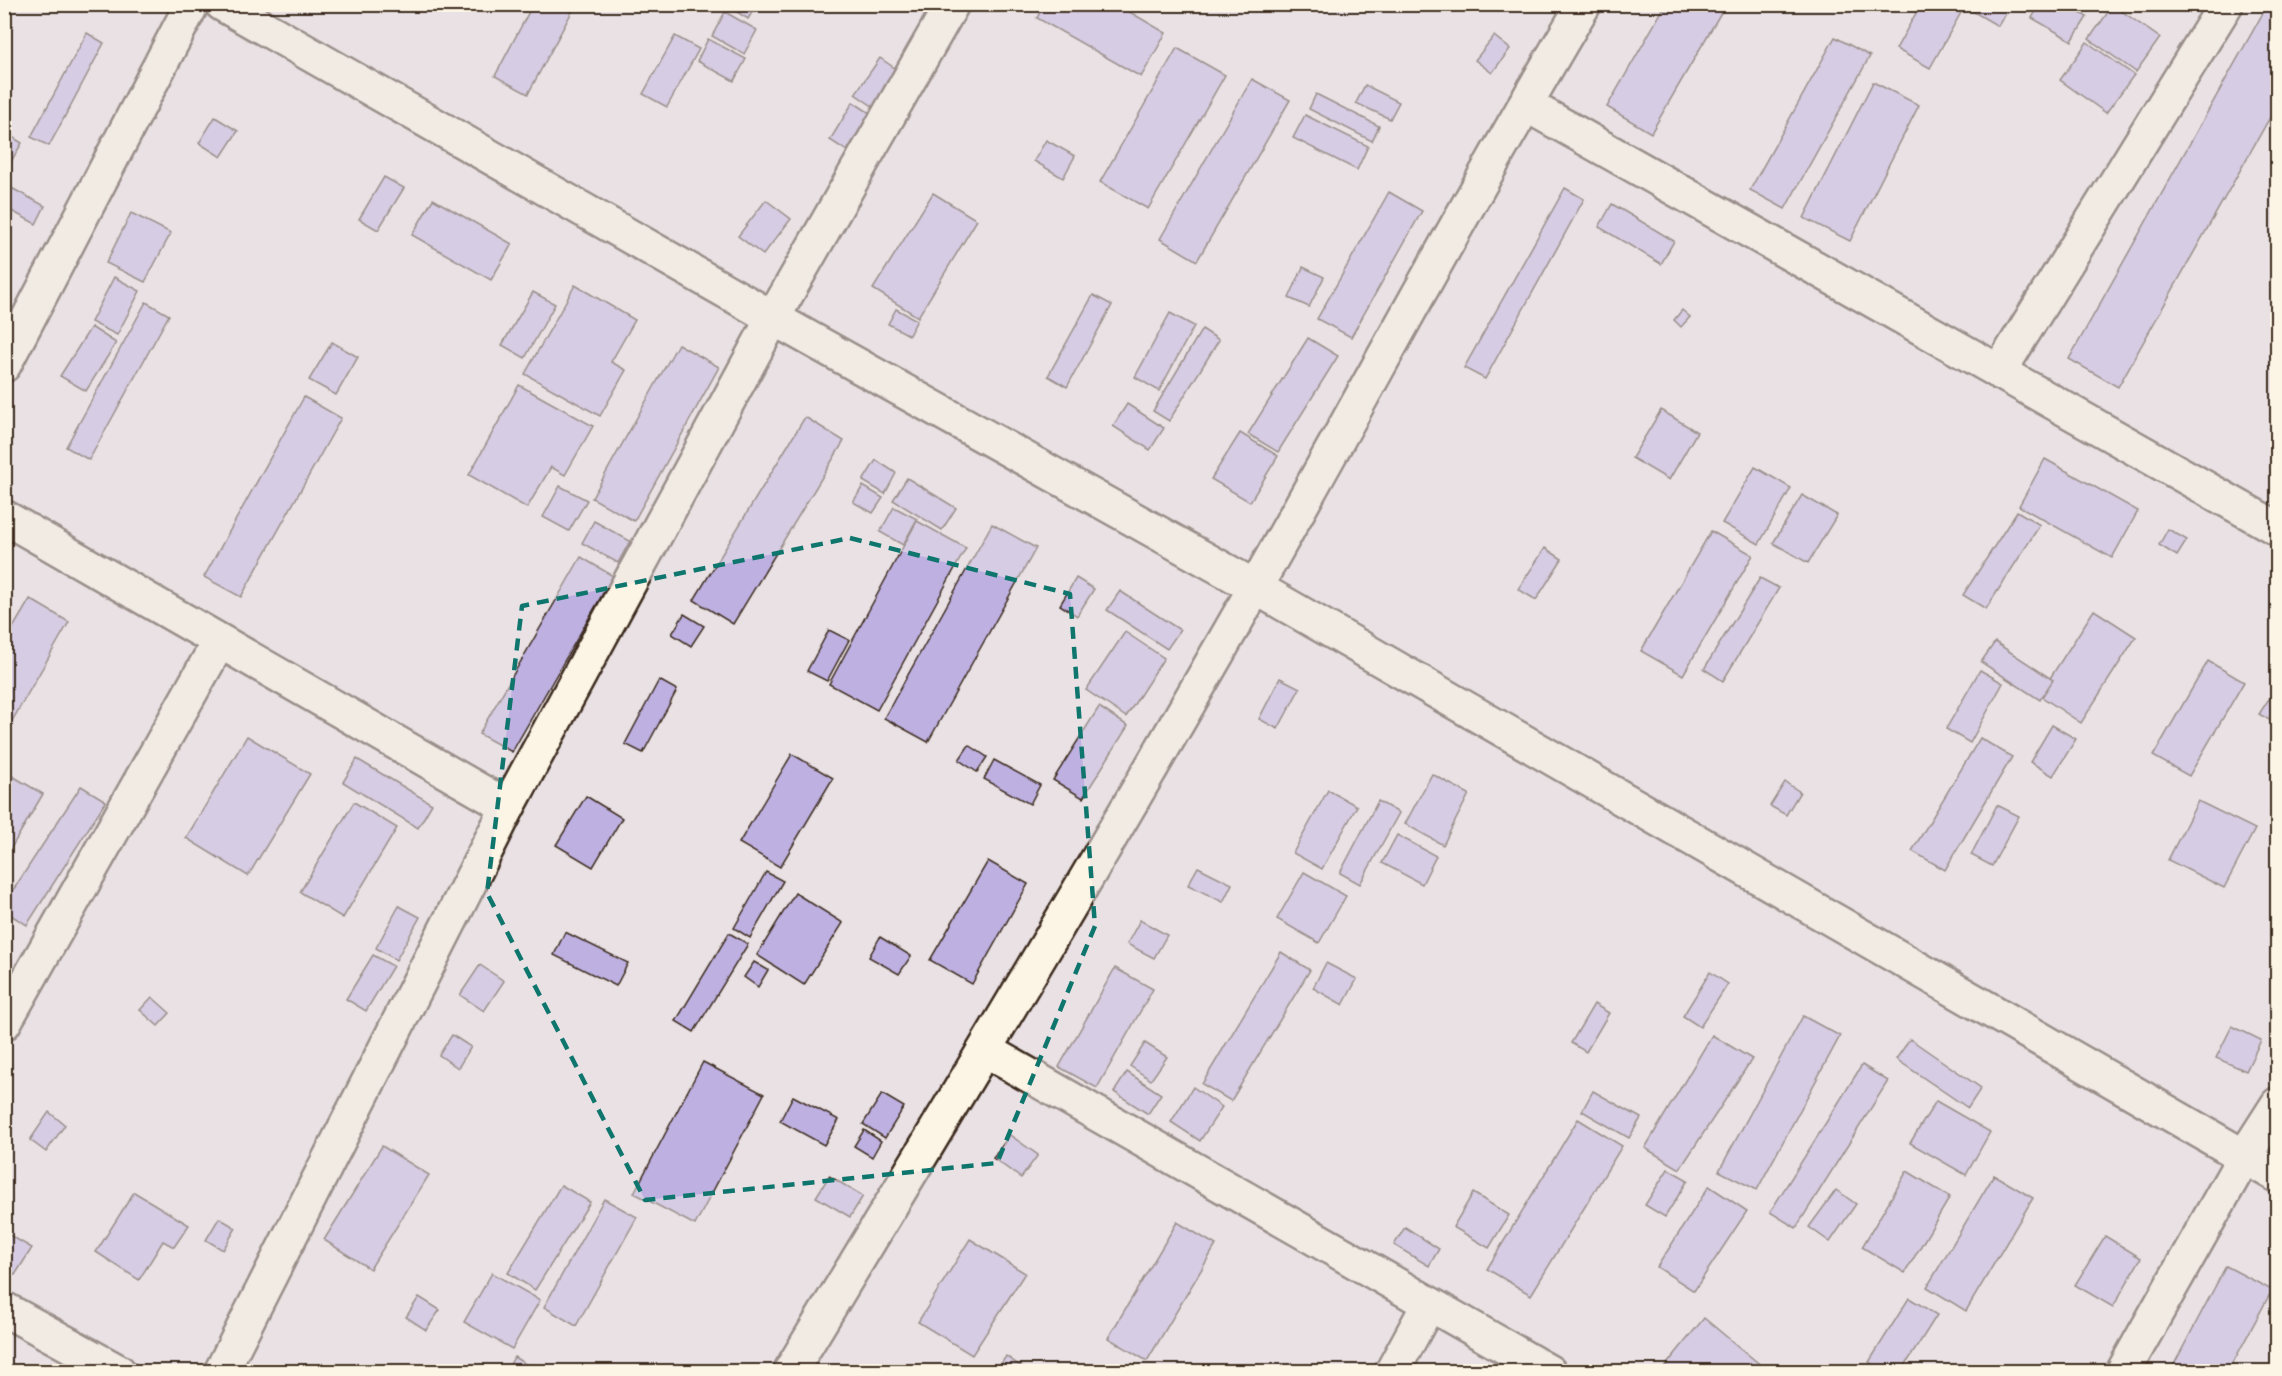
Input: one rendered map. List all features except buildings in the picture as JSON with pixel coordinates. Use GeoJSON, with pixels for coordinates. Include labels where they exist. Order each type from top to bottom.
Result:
{"type":"FeatureCollection","features":[{"type":"Feature","properties":{"kind":"street"},"geometry":{"type":"LineString","coordinates":[[4,365],[192,4]]}},
{"type":"Feature","properties":{"kind":"street"},"geometry":{"type":"LineString","coordinates":[[222,4],[773,318],[1255,587],[2277,1176]]}},
{"type":"Feature","properties":{"kind":"street"},"geometry":{"type":"LineString","coordinates":[[221,1371],[508,807],[773,318],[952,4]]}},
{"type":"Feature","properties":{"kind":"street"},"geometry":{"type":"LineString","coordinates":[[790,1371],[985,1050],[1255,587],[1525,104],[1584,4]]}},
{"type":"Feature","properties":{"kind":"street"},"geometry":{"type":"LineString","coordinates":[[1999,372],[2226,4]]}},
{"type":"Feature","properties":{"kind":"street"},"geometry":{"type":"LineString","coordinates":[[1525,104],[2277,529]]}},
{"type":"Feature","properties":{"kind":"street"},"geometry":{"type":"LineString","coordinates":[[4,517],[508,807]]}},
{"type":"Feature","properties":{"kind":"street"},"geometry":{"type":"LineString","coordinates":[[4,1023],[219,642]]}},
{"type":"Feature","properties":{"kind":"street"},"geometry":{"type":"LineString","coordinates":[[985,1050],[1549,1371]]}},
{"type":"Feature","properties":{"kind":"street"},"geometry":{"type":"LineString","coordinates":[[2123,1371],[2244,1157],[2277,1104]]}},
{"type":"Feature","properties":{"kind":"street"},"geometry":{"type":"LineString","coordinates":[[1392,1371],[1430,1304]]}},
{"type":"Feature","properties":{"kind":"street"},"geometry":{"type":"LineString","coordinates":[[4,1309],[119,1371]]}},
{"type":"Feature","properties":{"kind":"highlighted area"},"geometry":{"type":"Polygon","coordinates":[[[850,538],[1070,594],[1095,926],[997,1163],[645,1200],[487,893],[522,606],[850,538]]]}}]}
